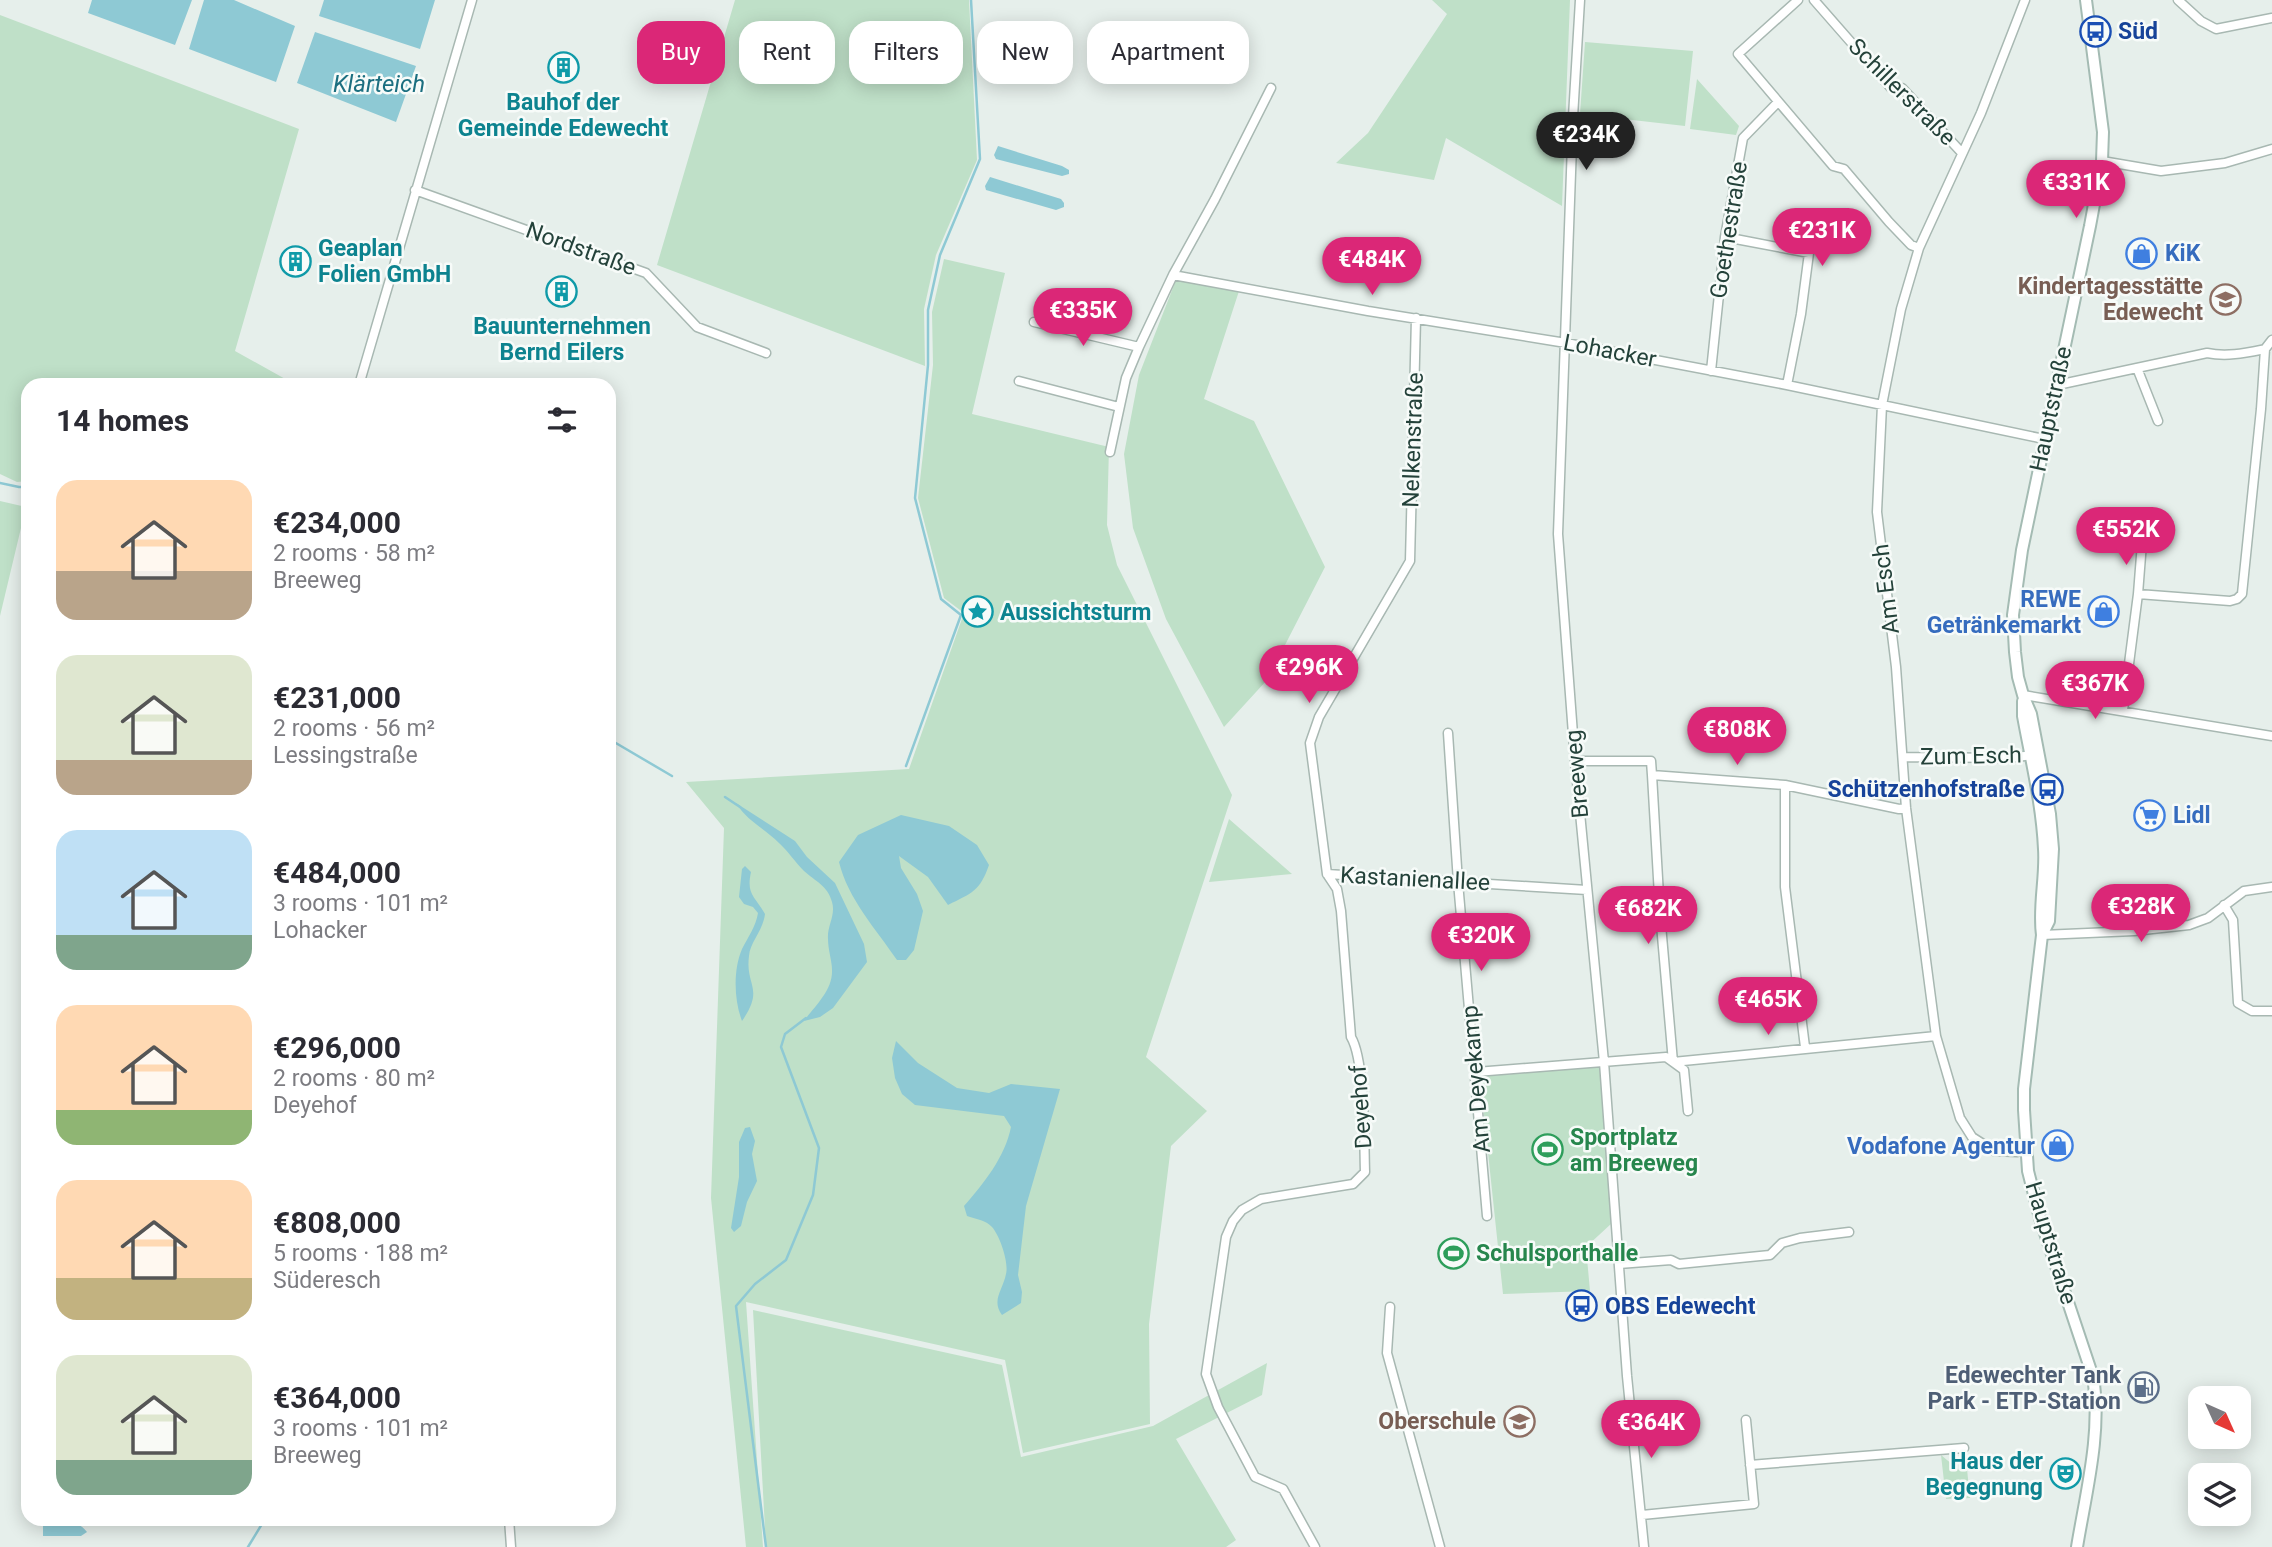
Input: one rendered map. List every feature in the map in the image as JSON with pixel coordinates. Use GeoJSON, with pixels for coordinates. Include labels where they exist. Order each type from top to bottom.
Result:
{"type":"FeatureCollection","features":[{"type":"Feature","properties":{"kind":"main road","name":"Hauptstraße"},"geometry":{"type":"LineString","coordinates":[[2077,1547],[2094,1432],[2096,1394],[2090,1365],[2040,1219],[2028,1171],[2024,1089],[2042,935],[2040,922],[2045,883],[2045,849],[2035,755],[2023,716],[2014,652],[2013,615],[2044,439],[2088,239],[2102,161],[2104,132],[2086,0]]}},
{"type":"Feature","properties":{"kind":"street"},"geometry":{"type":"LineString","coordinates":[[361,378],[472,0]]}},
{"type":"Feature","properties":{"kind":"street","name":"Breeweg"},"geometry":{"type":"LineString","coordinates":[[1580,0],[1573,117],[1558,534],[1575,761],[1604,1062],[1627,1376],[1644,1547]]}},
{"type":"Feature","properties":{"kind":"street"},"geometry":{"type":"LineString","coordinates":[[1798,0],[1738,54],[1833,166],[1844,169],[1889,222],[1911,245],[1919,248]]}},
{"type":"Feature","properties":{"kind":"street","name":"Schillerstraße"},"geometry":{"type":"LineString","coordinates":[[1814,0],[1891,88],[1902,88],[1962,153]]}},
{"type":"Feature","properties":{"kind":"street","name":"Am Esch"},"geometry":{"type":"LineString","coordinates":[[2025,0],[1981,113],[1919,248],[1901,309],[1882,405],[1877,512],[1896,667],[1906,808],[1936,1036],[1961,1118],[1972,1137],[1994,1151],[2017,1152],[2026,1149]]}},
{"type":"Feature","properties":{"kind":"street"},"geometry":{"type":"LineString","coordinates":[[2178,0],[2201,21],[2216,29],[2272,18]]}},
{"type":"Feature","properties":{"kind":"street"},"geometry":{"type":"LineString","coordinates":[[1110,453],[1126,378],[1139,347],[1173,275],[1271,88]]}},
{"type":"Feature","properties":{"kind":"street","name":"Goethestraße"},"geometry":{"type":"LineString","coordinates":[[1711,371],[1725,237],[1743,138],[1778,102]]}},
{"type":"Feature","properties":{"kind":"street"},"geometry":{"type":"LineString","coordinates":[[2102,161],[2161,171],[2225,163],[2272,149]]}},
{"type":"Feature","properties":{"kind":"street","name":"Nordstraße"},"geometry":{"type":"LineString","coordinates":[[415,190],[646,273],[696,327],[766,353]]}},
{"type":"Feature","properties":{"kind":"street"},"geometry":{"type":"LineString","coordinates":[[1725,237],[1809,253],[1801,314],[1787,385]]}},
{"type":"Feature","properties":{"kind":"street","name":"Lohacker"},"geometry":{"type":"LineString","coordinates":[[1173,275],[1566,343],[1787,385],[2044,439]]}},
{"type":"Feature","properties":{"kind":"street","name":"Nelkenstraße"},"geometry":{"type":"LineString","coordinates":[[1410,561],[1416,318]]}},
{"type":"Feature","properties":{"kind":"street"},"geometry":{"type":"LineString","coordinates":[[1034,322],[1139,347]]}},
{"type":"Feature","properties":{"kind":"street"},"geometry":{"type":"LineString","coordinates":[[2138,594],[2230,601],[2238,599],[2242,594],[2265,349],[2272,340]]}},
{"type":"Feature","properties":{"kind":"street"},"geometry":{"type":"LineString","coordinates":[[2057,382],[2062,384],[2207,353],[2228,356],[2265,349]]}},
{"type":"Feature","properties":{"kind":"street"},"geometry":{"type":"LineString","coordinates":[[2137,368],[2158,421]]}},
{"type":"Feature","properties":{"kind":"street"},"geometry":{"type":"LineString","coordinates":[[1019,381],[1119,407]]}},
{"type":"Feature","properties":{"kind":"street"},"geometry":{"type":"LineString","coordinates":[[2261,409],[2272,408]]}},
{"type":"Feature","properties":{"kind":"street"},"geometry":{"type":"LineString","coordinates":[[2123,710],[2142,543]]}},
{"type":"Feature","properties":{"kind":"street","name":"Deyehof"},"geometry":{"type":"LineString","coordinates":[[1315,1547],[1283,1489],[1255,1477],[1218,1407],[1206,1374],[1226,1237],[1233,1221],[1242,1210],[1261,1199],[1353,1184],[1365,1171],[1361,1079],[1356,1046],[1352,1038],[1341,911],[1337,889],[1326,874],[1310,743],[1319,717],[1410,561]]}},
{"type":"Feature","properties":{"kind":"street"},"geometry":{"type":"LineString","coordinates":[[2022,695],[2272,736]]}},
{"type":"Feature","properties":{"kind":"street","name":"Am Deyekamp"},"geometry":{"type":"LineString","coordinates":[[1448,733],[1487,1216]]}},
{"type":"Feature","properties":{"kind":"street","name":"Zum Esch"},"geometry":{"type":"LineString","coordinates":[[1903,757],[2008,758],[2035,755]]}},
{"type":"Feature","properties":{"kind":"street"},"geometry":{"type":"LineString","coordinates":[[1575,761],[1651,761],[1660,913],[1673,1062]]}},
{"type":"Feature","properties":{"kind":"street"},"geometry":{"type":"LineString","coordinates":[[1652,775],[1785,785],[1899,809],[1906,808]]}},
{"type":"Feature","properties":{"kind":"street"},"geometry":{"type":"LineString","coordinates":[[1785,785],[1785,887],[1804,1047]]}},
{"type":"Feature","properties":{"kind":"street","name":"Kastanienallee"},"geometry":{"type":"LineString","coordinates":[[1326,874],[1587,890]]}},
{"type":"Feature","properties":{"kind":"street"},"geometry":{"type":"LineString","coordinates":[[2042,935],[2189,925],[2208,918],[2244,891],[2272,887]]}},
{"type":"Feature","properties":{"kind":"street"},"geometry":{"type":"LineString","coordinates":[[2224,905],[2233,920],[2238,1003],[2252,1011],[2272,1011]]}},
{"type":"Feature","properties":{"kind":"street"},"geometry":{"type":"LineString","coordinates":[[1673,1062],[1936,1036]]}},
{"type":"Feature","properties":{"kind":"street"},"geometry":{"type":"LineString","coordinates":[[1476,1072],[1666,1057],[1684,1070],[1688,1111]]}},
{"type":"Feature","properties":{"kind":"street"},"geometry":{"type":"LineString","coordinates":[[1619,1264],[1671,1260],[1679,1264],[1770,1255],[1782,1243],[1800,1238],[1849,1233]]}},
{"type":"Feature","properties":{"kind":"street"},"geometry":{"type":"LineString","coordinates":[[1390,1307],[1387,1353],[1440,1547]]}},
{"type":"Feature","properties":{"kind":"street"},"geometry":{"type":"LineString","coordinates":[[1642,1515],[1754,1504],[1746,1420]]}},
{"type":"Feature","properties":{"kind":"street"},"geometry":{"type":"LineString","coordinates":[[1750,1465],[1964,1447]]}},
{"type":"Feature","properties":{"kind":"street"},"geometry":{"type":"LineString","coordinates":[[510,1526],[511,1547]]}},
{"type":"Feature","properties":{"kind":"green space"},"geometry":{"type":"Polygon","coordinates":[[[735,0],[969,0],[977,160],[936,255],[924,309],[925,366],[657,265],[710,84],[725,84],[725,34],[735,0]]]}},
{"type":"Feature","properties":{"kind":"green space"},"geometry":{"type":"Polygon","coordinates":[[[1432,0],[1570,0],[1562,206],[1446,138],[1434,180],[1336,163],[1368,133],[1447,14],[1432,0]]]}},
{"type":"Feature","properties":{"kind":"green space"},"geometry":{"type":"Polygon","coordinates":[[[0,15],[299,129],[235,351],[283,378],[21,378],[21,482],[0,474],[0,15]]]}},
{"type":"Feature","properties":{"kind":"green space"},"geometry":{"type":"Polygon","coordinates":[[[1585,42],[1693,51],[1685,126],[1580,114],[1585,42]]]}},
{"type":"Feature","properties":{"kind":"green space"},"geometry":{"type":"Polygon","coordinates":[[[1697,79],[1739,126],[1736,135],[1690,129],[1697,79]]]}},
{"type":"Feature","properties":{"kind":"green space"},"geometry":{"type":"Polygon","coordinates":[[[944,259],[1005,273],[972,414],[1109,447],[1107,525],[1117,565],[1232,795],[1146,1057],[1207,1111],[1171,1146],[1149,1324],[1150,1424],[1023,1453],[1005,1360],[746,1302],[763,1547],[746,1547],[711,1198],[724,828],[686,782],[909,769],[964,613],[944,598],[918,498],[933,365],[932,312],[944,259]]]}},
{"type":"Feature","properties":{"kind":"green space"},"geometry":{"type":"Polygon","coordinates":[[[1176,280],[1239,291],[1204,399],[1254,421],[1325,567],[1267,680],[1224,727],[1166,619],[1133,528],[1124,454],[1139,375],[1176,280]]]}},
{"type":"Feature","properties":{"kind":"green space"},"geometry":{"type":"Polygon","coordinates":[[[0,501],[21,506],[21,528],[0,616],[0,501]]]}},
{"type":"Feature","properties":{"kind":"green space"},"geometry":{"type":"Polygon","coordinates":[[[1229,819],[1292,874],[1209,882],[1229,819]]]}},
{"type":"Feature","properties":{"kind":"green space","name":"Sportplatz am Breeweg"},"geometry":{"type":"Polygon","coordinates":[[[1600,1066],[1612,1223],[1586,1247],[1590,1291],[1503,1294],[1480,1077],[1600,1066]]]}},
{"type":"Feature","properties":{"kind":"green space"},"geometry":{"type":"Polygon","coordinates":[[[753,1310],[1002,1365],[1021,1457],[1153,1426],[1267,1363],[1262,1395],[1176,1439],[1236,1540],[1226,1547],[766,1547],[753,1310]]]}},
{"type":"Feature","properties":{"kind":"green space"},"geometry":{"type":"Polygon","coordinates":[[[1941,1455],[1959,1470],[1967,1469],[1970,1498],[1946,1499],[1941,1455]]]}},
{"type":"Feature","properties":{"kind":"water"},"geometry":{"type":"Polygon","coordinates":[[[92,0],[192,0],[175,45],[88,13],[92,0]]]}},
{"type":"Feature","properties":{"kind":"water","name":"Klärteich"},"geometry":{"type":"Polygon","coordinates":[[[204,0],[234,0],[295,26],[276,82],[189,49],[204,0]]]}},
{"type":"Feature","properties":{"kind":"water","name":"Klärteich"},"geometry":{"type":"Polygon","coordinates":[[[324,0],[435,0],[420,49],[319,16],[324,0]]]}},
{"type":"Feature","properties":{"kind":"water","name":"Klärteich"},"geometry":{"type":"Polygon","coordinates":[[[315,32],[416,66],[396,122],[297,83],[315,32]]]}},
{"type":"Feature","properties":{"kind":"water"},"geometry":{"type":"Polygon","coordinates":[[[998,146],[1062,166],[1069,170],[1069,174],[1062,176],[996,159],[994,155],[998,146]]]}},
{"type":"Feature","properties":{"kind":"water"},"geometry":{"type":"Polygon","coordinates":[[[990,177],[1061,199],[1064,207],[1056,210],[986,190],[985,186],[990,177]]]}},
{"type":"Feature","properties":{"kind":"water"},"geometry":{"type":"Polygon","coordinates":[[[736,803],[795,841],[807,857],[835,883],[864,944],[867,962],[833,1008],[820,1017],[804,1021],[822,997],[832,977],[828,939],[833,911],[830,896],[785,849],[745,815],[736,803]]]}},
{"type":"Feature","properties":{"kind":"water"},"geometry":{"type":"Polygon","coordinates":[[[901,815],[949,826],[977,845],[989,865],[982,881],[974,890],[948,905],[928,877],[899,856],[901,868],[917,894],[923,911],[914,950],[906,960],[897,960],[864,913],[849,889],[839,862],[858,835],[901,815]]]}},
{"type":"Feature","properties":{"kind":"water"},"geometry":{"type":"Polygon","coordinates":[[[745,866],[751,872],[752,895],[765,914],[750,951],[748,966],[753,994],[749,1010],[742,1021],[736,995],[737,966],[758,913],[753,907],[744,904],[739,897],[742,869],[745,866]]]}},
{"type":"Feature","properties":{"kind":"water"},"geometry":{"type":"Polygon","coordinates":[[[896,1041],[918,1063],[957,1088],[989,1093],[1011,1084],[1060,1089],[1026,1206],[1018,1275],[1022,1292],[1021,1303],[1002,1315],[998,1300],[1007,1269],[1003,1250],[992,1227],[984,1221],[967,1216],[964,1206],[999,1159],[1011,1127],[1004,1116],[915,1105],[902,1094],[895,1078],[892,1058],[896,1041]]]}},
{"type":"Feature","properties":{"kind":"water"},"geometry":{"type":"Polygon","coordinates":[[[750,1127],[755,1141],[752,1154],[757,1181],[747,1202],[741,1226],[734,1232],[731,1228],[739,1177],[739,1142],[745,1128],[750,1127]]]}},
{"type":"Feature","properties":{"kind":"water"},"geometry":{"type":"Polygon","coordinates":[[[43,1526],[80,1526],[87,1532],[81,1536],[43,1536],[43,1526]]]}},
{"type":"Feature","properties":{"kind":"waterway"},"geometry":{"type":"LineString","coordinates":[[906,766],[961,615],[941,599],[915,498],[928,365],[928,310],[940,255],[980,159],[971,0]]}},
{"type":"Feature","properties":{"kind":"waterway"},"geometry":{"type":"LineString","coordinates":[[0,483],[21,487]]}},
{"type":"Feature","properties":{"kind":"waterway"},"geometry":{"type":"LineString","coordinates":[[616,743],[672,776]]}},
{"type":"Feature","properties":{"kind":"waterway"},"geometry":{"type":"LineString","coordinates":[[725,797],[740,807]]}},
{"type":"Feature","properties":{"kind":"waterway"},"geometry":{"type":"LineString","coordinates":[[766,1547],[736,1306],[755,1284],[786,1260],[813,1195],[819,1148],[781,1047],[785,1034],[806,1018]]}},
{"type":"Feature","properties":{"kind":"waterway"},"geometry":{"type":"LineString","coordinates":[[248,1547],[261,1526]]}},
{"type":"Feature","properties":{"kind":"place","name":"Süd"},"geometry":{"type":"Point","coordinates":[2095,31]}},
{"type":"Feature","properties":{"kind":"place","name":"Bauhof der Gemeinde Edewecht"},"geometry":{"type":"Point","coordinates":[563,68]}},
{"type":"Feature","properties":{"kind":"place","name":"KiK"},"geometry":{"type":"Point","coordinates":[2142,253]}},
{"type":"Feature","properties":{"kind":"place","name":"Geaplan Folien GmbH"},"geometry":{"type":"Point","coordinates":[295,261]}},
{"type":"Feature","properties":{"kind":"place","name":"Bauunternehmen Bernd Eilers"},"geometry":{"type":"Point","coordinates":[562,292]}},
{"type":"Feature","properties":{"kind":"place","name":"Kindertagesstätte Edewecht"},"geometry":{"type":"Point","coordinates":[2226,299]}},
{"type":"Feature","properties":{"kind":"place","name":"Aussichtsturm"},"geometry":{"type":"Point","coordinates":[977,612]}},
{"type":"Feature","properties":{"kind":"place","name":"REWE Getränkemarkt"},"geometry":{"type":"Point","coordinates":[2104,612]}},
{"type":"Feature","properties":{"kind":"place","name":"Schützenhofstraße"},"geometry":{"type":"Point","coordinates":[2048,789]}},
{"type":"Feature","properties":{"kind":"place","name":"Lidl"},"geometry":{"type":"Point","coordinates":[2150,815]}},
{"type":"Feature","properties":{"kind":"place","name":"Vodafone Agentur"},"geometry":{"type":"Point","coordinates":[2058,1146]}},
{"type":"Feature","properties":{"kind":"place","name":"Sportplatz am Breeweg"},"geometry":{"type":"Point","coordinates":[1547,1150]}},
{"type":"Feature","properties":{"kind":"place","name":"Schulsporthalle"},"geometry":{"type":"Point","coordinates":[1453,1253]}},
{"type":"Feature","properties":{"kind":"place","name":"OBS Edewecht"},"geometry":{"type":"Point","coordinates":[1582,1306]}},
{"type":"Feature","properties":{"kind":"place","name":"Edewechter Tank Park - ETP-Station"},"geometry":{"type":"Point","coordinates":[2144,1388]}},
{"type":"Feature","properties":{"kind":"place","name":"Oberschule"},"geometry":{"type":"Point","coordinates":[1519,1421]}},
{"type":"Feature","properties":{"kind":"place","name":"Haus der Begegnung"},"geometry":{"type":"Point","coordinates":[2066,1474]}}]}
